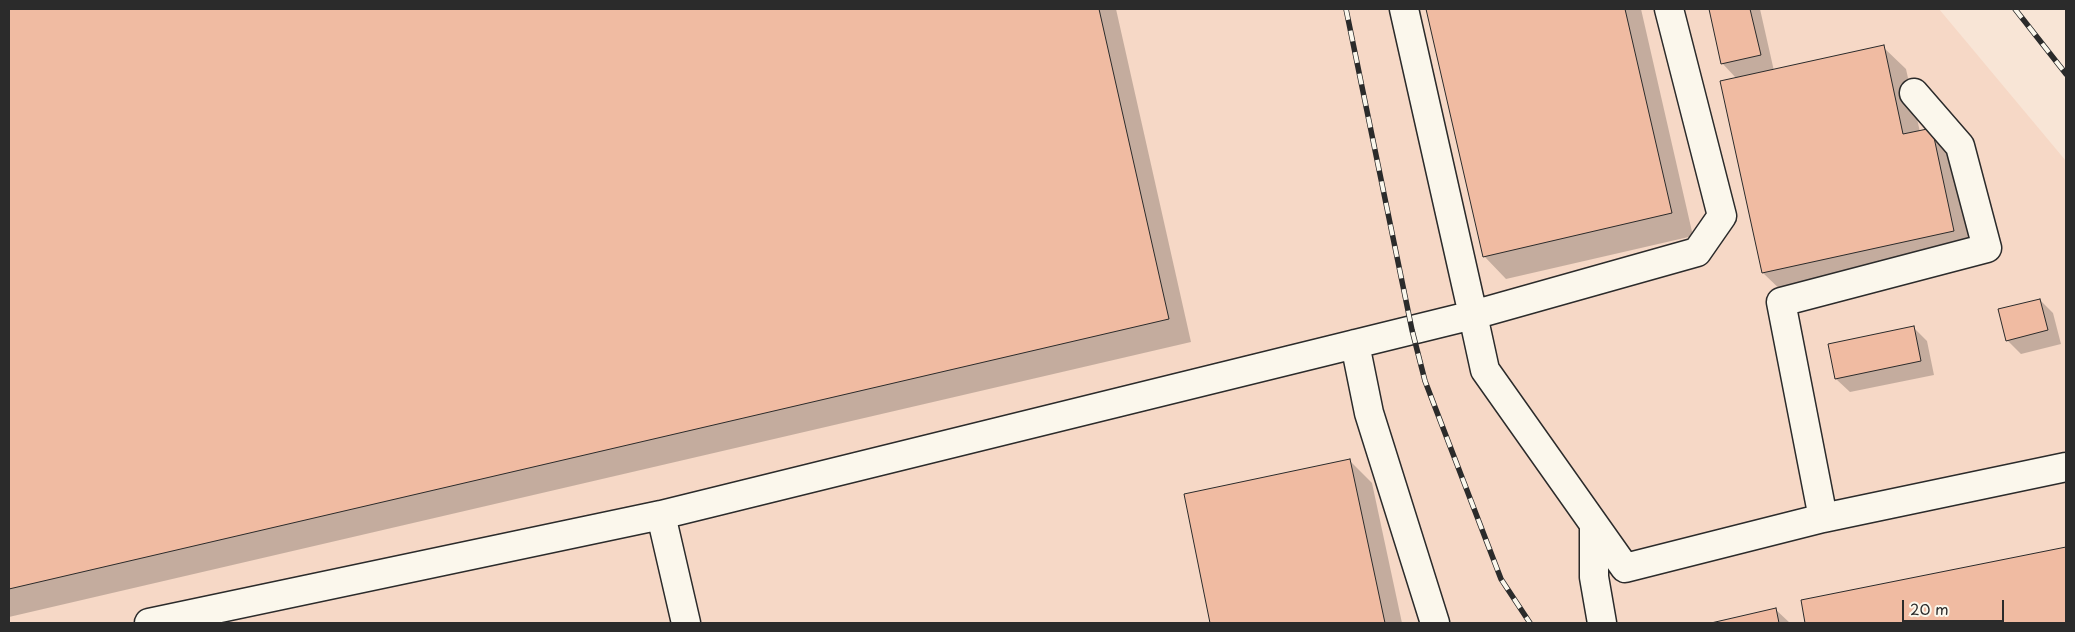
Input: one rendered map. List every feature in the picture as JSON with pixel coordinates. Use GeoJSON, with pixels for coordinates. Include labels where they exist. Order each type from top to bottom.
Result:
{"type":"FeatureCollection","features":[{"type":"Feature","properties":{"kind":"lane"},"geometry":{"type":"LineString","coordinates":[[1404,9],[1485,370],[1625,568],[1823,518],[2066,466]]}},
{"type":"Feature","properties":{"kind":"lane"},"geometry":{"type":"LineString","coordinates":[[149,623],[660,515],[1355,344],[1473,314],[1697,252],[1722,216],[1669,9]]}},
{"type":"Feature","properties":{"kind":"lane"},"geometry":{"type":"LineString","coordinates":[[1823,518],[1781,302],[1987,248],[1960,146],[1914,93]]}},
{"type":"Feature","properties":{"kind":"lane"},"geometry":{"type":"LineString","coordinates":[[1355,344],[1369,413],[1435,623]]}},
{"type":"Feature","properties":{"kind":"lane"},"geometry":{"type":"LineString","coordinates":[[660,515],[686,623]]}},
{"type":"Feature","properties":{"kind":"lane"},"geometry":{"type":"LineString","coordinates":[[1594,524],[1594,577],[1602,623]]}},
{"type":"Feature","properties":{"kind":"shaded area"},"geometry":{"type":"Polygon","coordinates":[[[9,9],[1939,9],[2066,161],[2066,623],[9,623],[9,9]]]}},
{"type":"Feature","properties":{"kind":"building"},"geometry":{"type":"Polygon","coordinates":[[[9,9],[1099,9],[1169,319],[9,589],[9,9]]]}},
{"type":"Feature","properties":{"kind":"building"},"geometry":{"type":"Polygon","coordinates":[[[1426,9],[1625,9],[1672,213],[1483,257],[1426,9]]]}},
{"type":"Feature","properties":{"kind":"building"},"geometry":{"type":"Polygon","coordinates":[[[1709,9],[1750,9],[1761,55],[1721,64],[1709,9]]]}},
{"type":"Feature","properties":{"kind":"building"},"geometry":{"type":"Polygon","coordinates":[[[1884,45],[1903,134],[1932,128],[1954,231],[1762,273],[1720,81],[1884,45]]]}},
{"type":"Feature","properties":{"kind":"building"},"geometry":{"type":"Polygon","coordinates":[[[2040,299],[2048,330],[2006,341],[1998,309],[2040,299]]]}},
{"type":"Feature","properties":{"kind":"building"},"geometry":{"type":"Polygon","coordinates":[[[1914,326],[1921,361],[1835,379],[1828,344],[1914,326]]]}},
{"type":"Feature","properties":{"kind":"building"},"geometry":{"type":"Polygon","coordinates":[[[1350,459],[1385,623],[1210,623],[1184,494],[1350,459]]]}},
{"type":"Feature","properties":{"kind":"building"},"geometry":{"type":"Polygon","coordinates":[[[2066,547],[2066,623],[1805,623],[1801,600],[2066,547]]]}},
{"type":"Feature","properties":{"kind":"building"},"geometry":{"type":"Polygon","coordinates":[[[1776,608],[1779,623],[1711,623],[1776,608]]]}},
{"type":"Feature","properties":{"kind":"railway"},"geometry":{"type":"LineString","coordinates":[[1346,9],[1412,330],[1425,381],[1501,579],[1530,623]]}},
{"type":"Feature","properties":{"kind":"railway"},"geometry":{"type":"LineString","coordinates":[[2015,9],[2066,74]]}}]}
